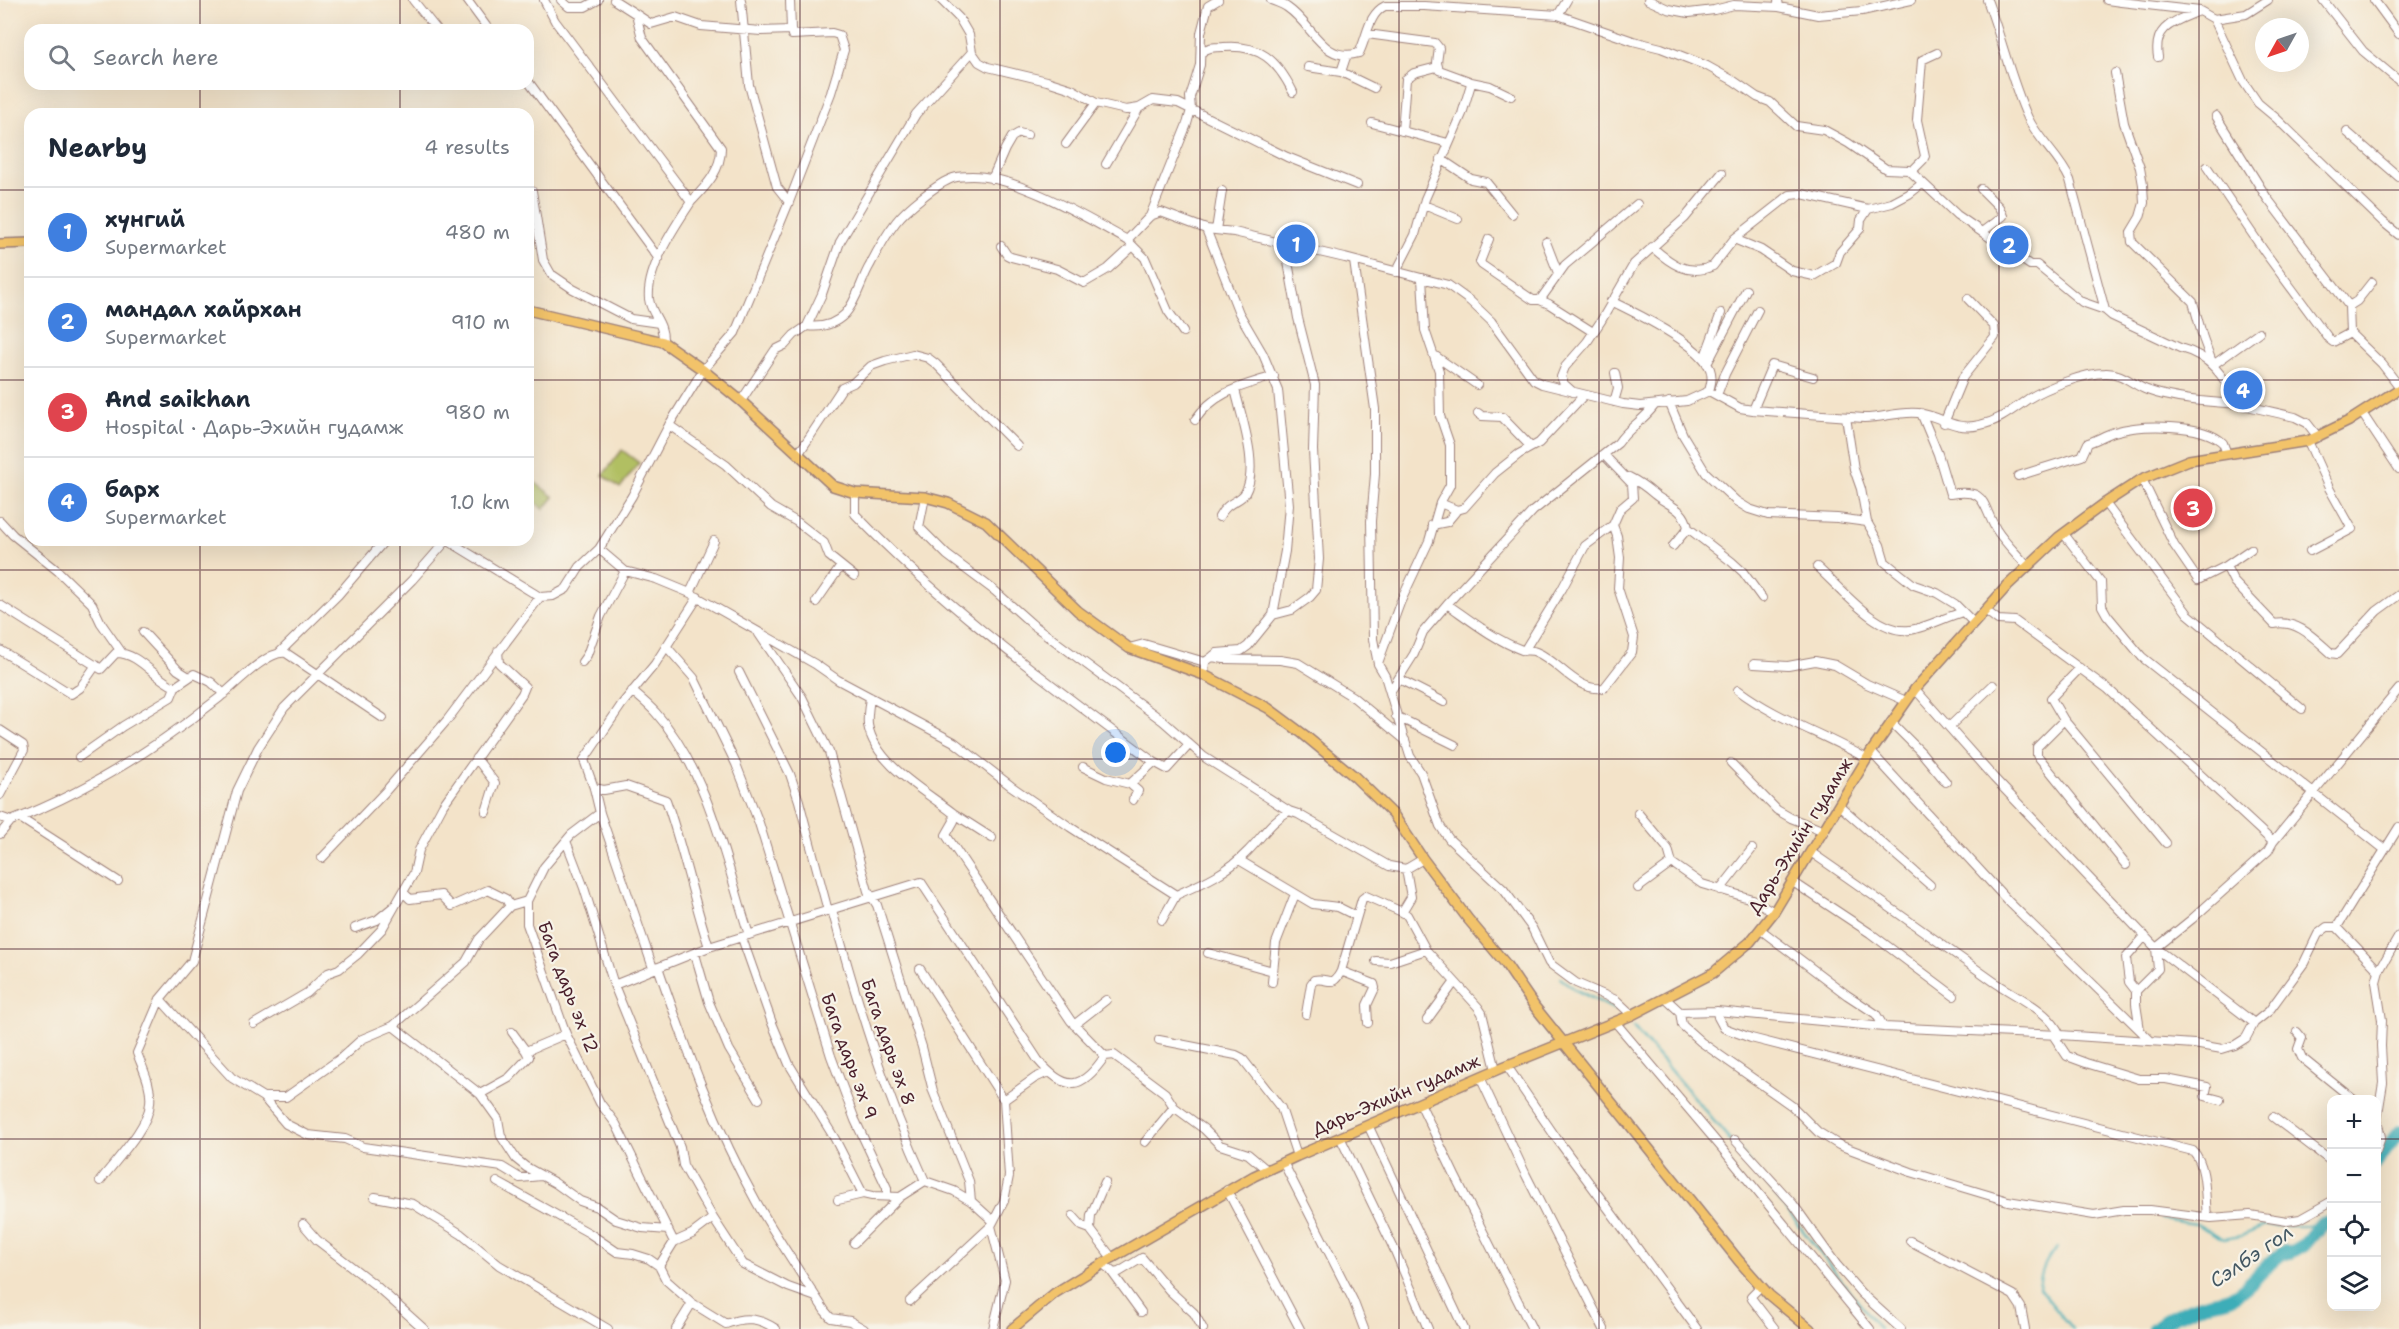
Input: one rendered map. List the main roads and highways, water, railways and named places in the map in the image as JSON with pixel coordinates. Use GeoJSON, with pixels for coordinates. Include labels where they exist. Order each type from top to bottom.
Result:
{"type":"FeatureCollection","features":[{"type":"Feature","properties":{"kind":"main road"},"geometry":{"type":"LineString","coordinates":[[0,244],[24,243]]}},
{"type":"Feature","properties":{"kind":"main road"},"geometry":{"type":"LineString","coordinates":[[534,311],[663,342],[741,401],[833,486],[855,493],[926,497],[948,503],[986,522],[1078,611],[1129,648],[1204,675],[1268,708],[1303,734],[1354,776],[1393,814],[1423,859],[1505,963],[1535,1007],[1761,1286],[1783,1308],[1810,1329]]}},
{"type":"Feature","properties":{"kind":"main road","name":"Дарь-Эхийн гудамж"},"geometry":{"type":"LineString","coordinates":[[1012,1329],[1038,1305],[1106,1267],[1112,1258],[1227,1190],[1283,1162],[1368,1125],[1632,1015],[1700,982],[1722,968],[1761,930],[1774,912],[1869,756],[1915,689],[2027,566],[2064,534],[2142,479],[2189,460],[2313,439],[2362,413],[2399,387]]}},
{"type":"Feature","properties":{"kind":"waterway"},"geometry":{"type":"LineString","coordinates":[[1560,978],[1576,990],[1616,1010]]}},
{"type":"Feature","properties":{"kind":"waterway"},"geometry":{"type":"LineString","coordinates":[[1633,1027],[1756,1170],[1879,1329]]}},
{"type":"Feature","properties":{"kind":"waterway","name":"Сэлбэ гол"},"geometry":{"type":"LineString","coordinates":[[2381,1156],[2399,1132]]}},
{"type":"Feature","properties":{"kind":"waterway","name":"Сэлбэ гол"},"geometry":{"type":"LineString","coordinates":[[2162,1219],[2196,1224],[2224,1239],[2241,1236],[2265,1226],[2309,1226],[2327,1219]]}},
{"type":"Feature","properties":{"kind":"waterway","name":"Сэлбэ гол"},"geometry":{"type":"LineString","coordinates":[[2154,1329],[2187,1310],[2235,1295],[2277,1257],[2284,1252],[2290,1253],[2305,1244],[2322,1224],[2327,1222]]}},
{"type":"Feature","properties":{"kind":"waterway","name":"Сэлбэ гол"},"geometry":{"type":"LineString","coordinates":[[2057,1248],[2044,1266],[2039,1288],[2072,1329]]}},
{"type":"Feature","properties":{"kind":"place","name":"хүнгий"},"geometry":{"type":"Point","coordinates":[1296,244]}},
{"type":"Feature","properties":{"kind":"place","name":"мандал хайрхан"},"geometry":{"type":"Point","coordinates":[2009,245]}},
{"type":"Feature","properties":{"kind":"place","name":"барх"},"geometry":{"type":"Point","coordinates":[2243,390]}},
{"type":"Feature","properties":{"kind":"place","name":"And saikhan"},"geometry":{"type":"Point","coordinates":[2193,508]}}]}
